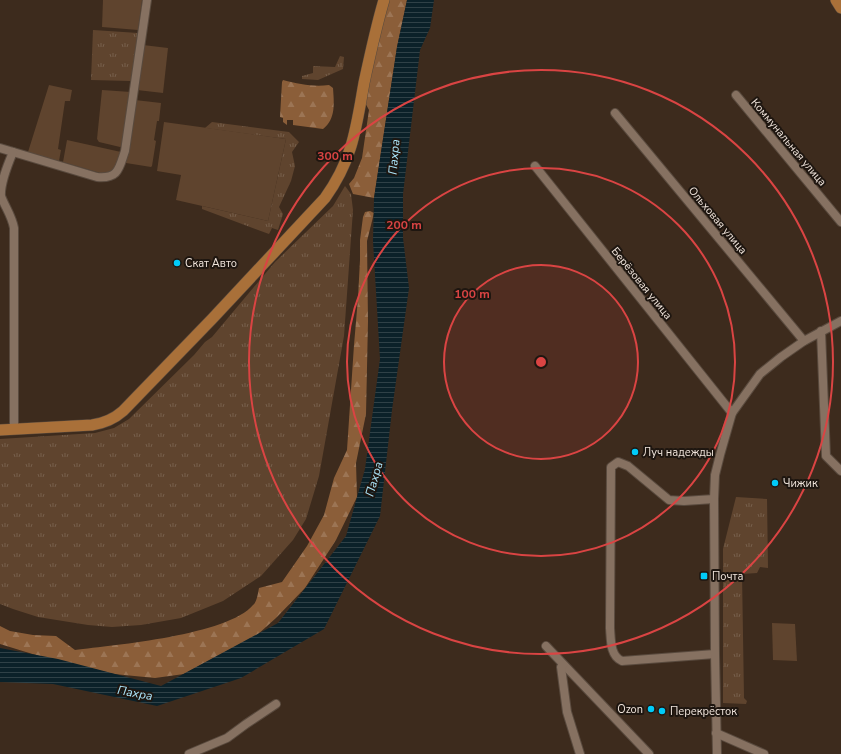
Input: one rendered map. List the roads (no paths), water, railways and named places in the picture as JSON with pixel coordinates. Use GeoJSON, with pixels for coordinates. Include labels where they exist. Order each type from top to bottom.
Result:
{"type":"FeatureCollection","features":[{"type":"Feature","properties":{"kind":"main road"},"geometry":{"type":"LineString","coordinates":[[0,430],[92,425],[106,422],[114,418],[123,411],[212,319],[325,198],[340,175],[351,151],[374,36],[384,0]]}},
{"type":"Feature","properties":{"kind":"main road"},"geometry":{"type":"LineString","coordinates":[[836,0],[841,8]]}},
{"type":"Feature","properties":{"kind":"street"},"geometry":{"type":"LineString","coordinates":[[0,148],[97,176],[107,178],[117,172],[125,151],[146,0]]}},
{"type":"Feature","properties":{"kind":"street","name":"Коммунальная улица"},"geometry":{"type":"LineString","coordinates":[[736,95],[841,222]]}},
{"type":"Feature","properties":{"kind":"street","name":"Ольховая улица"},"geometry":{"type":"LineString","coordinates":[[615,113],[804,341]]}},
{"type":"Feature","properties":{"kind":"street"},"geometry":{"type":"LineString","coordinates":[[13,152],[1,184],[0,191],[14,228],[14,429]]}},
{"type":"Feature","properties":{"kind":"street","name":"Берёзовая улица"},"geometry":{"type":"LineString","coordinates":[[535,166],[732,413]]}},
{"type":"Feature","properties":{"kind":"street"},"geometry":{"type":"LineString","coordinates":[[717,754],[714,499],[717,468],[732,413],[760,374],[804,341],[841,321]]}},
{"type":"Feature","properties":{"kind":"street"},"geometry":{"type":"LineString","coordinates":[[821,331],[826,456],[841,471]]}},
{"type":"Feature","properties":{"kind":"street"},"geometry":{"type":"LineString","coordinates":[[714,499],[684,501],[669,500],[628,466],[618,462],[611,468],[610,628],[614,654],[622,661],[715,654]]}},
{"type":"Feature","properties":{"kind":"street"},"geometry":{"type":"LineString","coordinates":[[546,646],[649,754]]}},
{"type":"Feature","properties":{"kind":"street"},"geometry":{"type":"LineString","coordinates":[[563,665],[560,667],[567,712],[580,754]]}},
{"type":"Feature","properties":{"kind":"street"},"geometry":{"type":"LineString","coordinates":[[189,754],[227,738],[276,704]]}},
{"type":"Feature","properties":{"kind":"street"},"geometry":{"type":"LineString","coordinates":[[716,733],[764,754]]}},
{"type":"Feature","properties":{"kind":"water","name":"Пахра"},"geometry":{"type":"Polygon","coordinates":[[[407,0],[434,0],[430,28],[420,50],[403,194],[403,238],[409,288],[392,410],[380,516],[324,629],[241,678],[157,706],[53,684],[0,682],[0,648],[58,659],[161,686],[278,623],[346,536],[365,469],[380,359],[373,241],[374,198],[397,47],[407,0]]]}},
{"type":"Feature","properties":{"kind":"place","name":"Скат Авто"},"geometry":{"type":"Point","coordinates":[177,263]}},
{"type":"Feature","properties":{"kind":"place","name":"Луч надежды"},"geometry":{"type":"Point","coordinates":[635,452]}},
{"type":"Feature","properties":{"kind":"place","name":"Чижик"},"geometry":{"type":"Point","coordinates":[775,483]}},
{"type":"Feature","properties":{"kind":"place","name":"Почта"},"geometry":{"type":"Point","coordinates":[704,576]}},
{"type":"Feature","properties":{"kind":"place","name":"Ozon"},"geometry":{"type":"Point","coordinates":[651,709]}},
{"type":"Feature","properties":{"kind":"place","name":"Перекрёсток"},"geometry":{"type":"Point","coordinates":[662,711]}}]}
